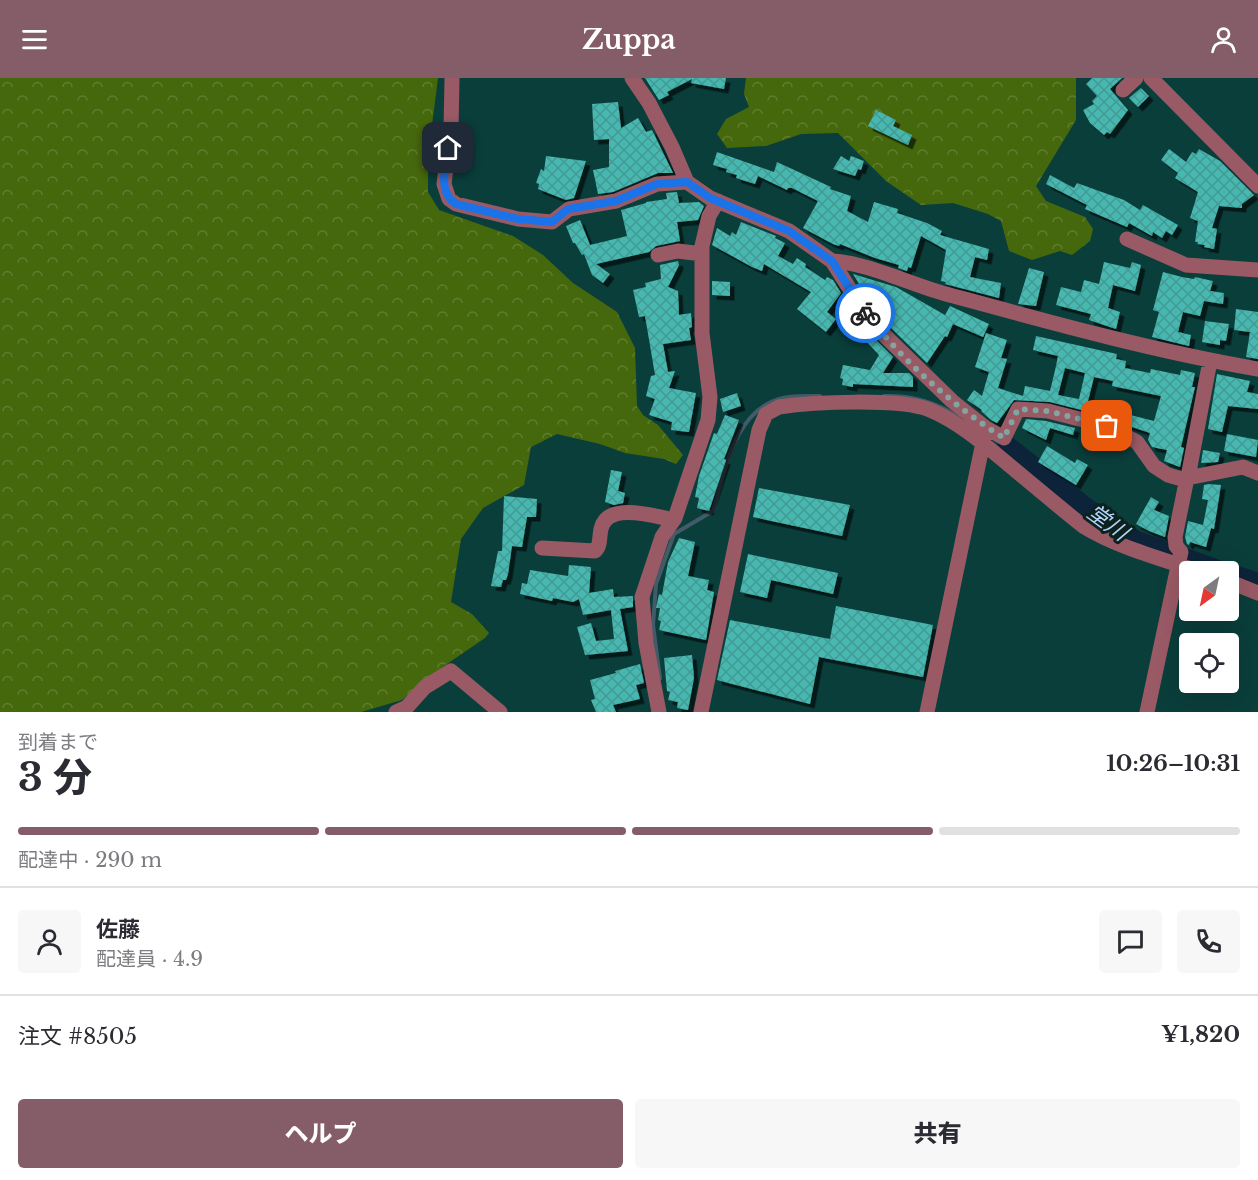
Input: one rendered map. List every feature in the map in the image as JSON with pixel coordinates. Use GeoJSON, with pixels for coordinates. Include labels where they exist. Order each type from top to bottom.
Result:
{"type":"FeatureCollection","features":[{"type":"Feature","properties":{"kind":"street"},"geometry":{"type":"LineString","coordinates":[[452,78],[451,130],[444,184],[449,199],[456,204],[518,219],[552,222],[568,209],[616,201],[657,184],[687,182]]}},
{"type":"Feature","properties":{"kind":"street"},"geometry":{"type":"LineString","coordinates":[[632,78],[649,103],[687,182],[710,198],[789,231],[832,261],[862,310],[881,332],[984,435],[1083,526],[1098,536],[1127,547],[1179,560]]}},
{"type":"Feature","properties":{"kind":"street"},"geometry":{"type":"LineString","coordinates":[[1123,90],[1136,78]]}},
{"type":"Feature","properties":{"kind":"street"},"geometry":{"type":"LineString","coordinates":[[1151,78],[1258,186]]}},
{"type":"Feature","properties":{"kind":"street"},"geometry":{"type":"LineString","coordinates":[[659,712],[646,643],[642,597],[663,537],[674,520],[708,420],[710,396],[702,333],[702,246],[709,216],[718,201]]}},
{"type":"Feature","properties":{"kind":"street"},"geometry":{"type":"LineString","coordinates":[[1127,239],[1186,265],[1258,270]]}},
{"type":"Feature","properties":{"kind":"street"},"geometry":{"type":"LineString","coordinates":[[658,255],[678,251],[702,254]]}},
{"type":"Feature","properties":{"kind":"street"},"geometry":{"type":"LineString","coordinates":[[832,261],[847,262],[924,288],[1034,318],[1210,361],[1258,369]]}},
{"type":"Feature","properties":{"kind":"street"},"geometry":{"type":"LineString","coordinates":[[1147,712],[1179,560],[1175,537],[1210,361]]}},
{"type":"Feature","properties":{"kind":"street"},"geometry":{"type":"LineString","coordinates":[[701,712],[759,430],[766,414],[779,407],[881,403],[910,405],[928,409],[984,435],[1004,438],[1018,409],[1048,411],[1107,426],[1128,436],[1137,442],[1154,466],[1168,475],[1187,478],[1243,467],[1258,473]]}},
{"type":"Feature","properties":{"kind":"street"},"geometry":{"type":"LineString","coordinates":[[927,712],[984,435]]}},
{"type":"Feature","properties":{"kind":"street"},"geometry":{"type":"LineString","coordinates":[[542,548],[595,551],[599,546],[603,521],[617,513],[634,513],[674,520]]}},
{"type":"Feature","properties":{"kind":"street"},"geometry":{"type":"LineString","coordinates":[[1239,585],[1258,593]]}},
{"type":"Feature","properties":{"kind":"street"},"geometry":{"type":"LineString","coordinates":[[406,710],[425,687],[451,671],[500,712]]}},
{"type":"Feature","properties":{"kind":"green space"},"geometry":{"type":"Polygon","coordinates":[[[0,78],[438,78],[428,156],[428,192],[439,210],[513,236],[543,255],[573,283],[617,312],[635,348],[637,406],[643,415],[658,425],[683,455],[676,464],[664,459],[625,453],[600,444],[557,434],[531,447],[524,485],[483,508],[461,539],[451,602],[472,614],[489,633],[402,700],[361,712],[0,712],[0,78]]]}},
{"type":"Feature","properties":{"kind":"green space"},"geometry":{"type":"Polygon","coordinates":[[[746,78],[1076,78],[1076,120],[1036,186],[1046,201],[1085,217],[1093,229],[1090,241],[1072,255],[1060,251],[1032,260],[1009,251],[1001,221],[988,214],[953,203],[921,205],[886,181],[838,133],[801,134],[766,146],[727,148],[717,134],[726,119],[749,107],[744,94],[746,78]]]}},
{"type":"Feature","properties":{"kind":"building"},"geometry":{"type":"Polygon","coordinates":[[[645,78],[726,78],[724,89],[691,83],[692,79],[667,92],[669,95],[659,100],[645,78]]]}},
{"type":"Feature","properties":{"kind":"building"},"geometry":{"type":"Polygon","coordinates":[[[1092,78],[1122,78],[1110,89],[1128,110],[1110,134],[1107,132],[1104,135],[1090,123],[1083,110],[1094,104],[1092,101],[1097,96],[1086,84],[1092,78]]]}},
{"type":"Feature","properties":{"kind":"building"},"geometry":{"type":"Polygon","coordinates":[[[1141,88],[1149,96],[1138,107],[1129,98],[1141,88]]]}},
{"type":"Feature","properties":{"kind":"building"},"geometry":{"type":"Polygon","coordinates":[[[618,102],[621,128],[638,118],[646,132],[652,130],[673,173],[658,173],[613,192],[598,194],[593,170],[609,167],[609,139],[594,140],[592,104],[618,102]]]}},
{"type":"Feature","properties":{"kind":"building"},"geometry":{"type":"Polygon","coordinates":[[[876,110],[896,120],[893,126],[912,135],[908,145],[868,126],[876,110]]]}},
{"type":"Feature","properties":{"kind":"building"},"geometry":{"type":"Polygon","coordinates":[[[1169,149],[1186,162],[1192,152],[1196,154],[1199,149],[1220,161],[1254,195],[1242,204],[1242,208],[1219,206],[1212,228],[1217,229],[1214,249],[1195,242],[1198,221],[1190,218],[1198,192],[1175,178],[1178,173],[1161,160],[1169,149]]]}},
{"type":"Feature","properties":{"kind":"building"},"geometry":{"type":"Polygon","coordinates":[[[717,152],[774,172],[777,162],[831,187],[830,189],[851,196],[847,211],[868,222],[874,202],[898,209],[897,213],[927,223],[942,231],[940,235],[989,249],[987,260],[975,257],[970,277],[1001,283],[999,298],[941,281],[946,250],[921,236],[911,268],[908,267],[907,271],[898,268],[899,265],[840,244],[839,246],[833,244],[803,228],[818,201],[792,188],[787,190],[758,176],[755,184],[736,178],[737,175],[726,172],[727,169],[713,165],[717,152]]]}},
{"type":"Feature","properties":{"kind":"building"},"geometry":{"type":"Polygon","coordinates":[[[546,156],[586,161],[574,198],[566,200],[538,189],[539,184],[536,183],[541,169],[544,171],[546,156]]]}},
{"type":"Feature","properties":{"kind":"building"},"geometry":{"type":"Polygon","coordinates":[[[841,156],[849,161],[851,156],[864,161],[861,170],[858,169],[855,176],[833,169],[841,156]]]}},
{"type":"Feature","properties":{"kind":"building"},"geometry":{"type":"Polygon","coordinates":[[[1050,175],[1074,188],[1077,183],[1124,200],[1140,210],[1143,205],[1178,225],[1172,235],[1166,231],[1162,238],[1153,232],[1152,236],[1129,223],[1127,227],[1085,209],[1087,205],[1046,184],[1050,175]]]}},
{"type":"Feature","properties":{"kind":"building"},"geometry":{"type":"Polygon","coordinates":[[[677,192],[679,203],[699,202],[704,206],[698,220],[677,222],[680,241],[656,246],[649,252],[596,264],[610,274],[603,283],[592,275],[584,254],[582,255],[573,243],[566,226],[580,220],[590,245],[627,236],[621,210],[646,202],[667,199],[666,193],[677,192]]]}},
{"type":"Feature","properties":{"kind":"building"},"geometry":{"type":"Polygon","coordinates":[[[741,222],[776,236],[775,238],[785,243],[778,256],[793,264],[797,258],[806,264],[805,267],[825,280],[827,277],[833,280],[841,293],[827,312],[836,319],[826,332],[797,309],[811,292],[764,264],[762,271],[712,245],[717,228],[730,236],[732,232],[736,235],[741,222]]]}},
{"type":"Feature","properties":{"kind":"building"},"geometry":{"type":"Polygon","coordinates":[[[678,261],[679,265],[668,287],[678,291],[679,315],[691,313],[692,327],[689,328],[691,340],[663,344],[668,372],[675,371],[669,388],[696,393],[689,432],[671,430],[672,422],[649,415],[655,399],[646,396],[651,376],[655,375],[645,316],[639,317],[633,290],[646,287],[645,283],[661,279],[660,265],[678,261]]]}},
{"type":"Feature","properties":{"kind":"building"},"geometry":{"type":"Polygon","coordinates":[[[1104,262],[1130,268],[1132,262],[1141,265],[1135,291],[1113,285],[1108,308],[1120,312],[1116,329],[1089,320],[1091,314],[1056,305],[1061,287],[1081,292],[1084,280],[1099,284],[1104,262]]]}},
{"type":"Feature","properties":{"kind":"building"},"geometry":{"type":"Polygon","coordinates":[[[1029,268],[1044,272],[1036,306],[1018,304],[1029,268]]]}},
{"type":"Feature","properties":{"kind":"building"},"geometry":{"type":"Polygon","coordinates":[[[1163,272],[1213,281],[1210,291],[1224,293],[1223,304],[1204,301],[1200,316],[1183,312],[1178,332],[1191,335],[1189,346],[1152,337],[1159,312],[1153,310],[1163,272]]]}},
{"type":"Feature","properties":{"kind":"building"},"geometry":{"type":"Polygon","coordinates":[[[853,274],[896,287],[945,315],[950,306],[989,324],[983,337],[953,324],[947,337],[945,336],[927,363],[888,325],[884,320],[886,318],[878,313],[853,274]]]}},
{"type":"Feature","properties":{"kind":"building"},"geometry":{"type":"Polygon","coordinates":[[[712,281],[730,282],[730,296],[712,295],[712,281]]]}},
{"type":"Feature","properties":{"kind":"building"},"geometry":{"type":"Polygon","coordinates":[[[1236,309],[1258,312],[1258,359],[1246,357],[1250,332],[1234,330],[1236,309]]]}},
{"type":"Feature","properties":{"kind":"building"},"geometry":{"type":"Polygon","coordinates":[[[1205,321],[1229,324],[1226,341],[1220,340],[1220,345],[1202,342],[1205,321]]]}},
{"type":"Feature","properties":{"kind":"building"},"geometry":{"type":"Polygon","coordinates":[[[986,333],[1007,340],[1001,358],[1007,359],[998,388],[1023,396],[1025,386],[1050,391],[1056,366],[1058,356],[1033,350],[1036,336],[1117,354],[1116,359],[1126,361],[1125,368],[1150,373],[1151,369],[1180,375],[1181,370],[1195,373],[1192,387],[1195,387],[1181,447],[1184,448],[1180,467],[1164,461],[1167,450],[1152,447],[1148,440],[1150,433],[1109,417],[1050,402],[1014,400],[997,423],[967,400],[974,390],[982,396],[989,372],[975,367],[986,333]],[[1065,368],[1058,395],[1079,399],[1085,373],[1065,368]],[[1094,377],[1088,401],[1154,421],[1161,396],[1112,386],[1113,381],[1094,377]]]}},
{"type":"Feature","properties":{"kind":"building"},"geometry":{"type":"Polygon","coordinates":[[[870,334],[893,357],[883,373],[909,373],[913,377],[913,387],[842,385],[843,379],[840,378],[843,365],[870,370],[879,355],[864,339],[870,334]]]}},
{"type":"Feature","properties":{"kind":"building"},"geometry":{"type":"Polygon","coordinates":[[[1217,374],[1250,381],[1247,392],[1258,394],[1258,409],[1228,406],[1222,432],[1208,429],[1217,374]]]}},
{"type":"Feature","properties":{"kind":"building"},"geometry":{"type":"Polygon","coordinates":[[[737,393],[741,406],[723,412],[720,399],[737,393]]]}},
{"type":"Feature","properties":{"kind":"building"},"geometry":{"type":"Polygon","coordinates":[[[725,415],[739,420],[724,459],[726,460],[709,511],[697,508],[699,498],[695,497],[699,476],[714,433],[717,434],[725,415]]]}},
{"type":"Feature","properties":{"kind":"building"},"geometry":{"type":"Polygon","coordinates":[[[1026,419],[1075,428],[1073,435],[1050,428],[1046,440],[1022,428],[1026,419]]]}},
{"type":"Feature","properties":{"kind":"building"},"geometry":{"type":"Polygon","coordinates":[[[1227,434],[1258,440],[1256,457],[1224,451],[1227,434]]]}},
{"type":"Feature","properties":{"kind":"building"},"geometry":{"type":"Polygon","coordinates":[[[1047,446],[1075,463],[1077,459],[1088,465],[1076,485],[1038,462],[1047,446]]]}},
{"type":"Feature","properties":{"kind":"building"},"geometry":{"type":"Polygon","coordinates":[[[1203,450],[1220,453],[1218,462],[1201,463],[1203,450]]]}},
{"type":"Feature","properties":{"kind":"building"},"geometry":{"type":"Polygon","coordinates":[[[611,470],[622,472],[618,491],[625,493],[623,503],[614,505],[605,502],[611,470]]]}},
{"type":"Feature","properties":{"kind":"building"},"geometry":{"type":"Polygon","coordinates":[[[1204,485],[1221,485],[1214,529],[1211,528],[1206,547],[1190,542],[1189,545],[1185,537],[1188,521],[1203,525],[1208,500],[1202,499],[1204,485]]]}},
{"type":"Feature","properties":{"kind":"building"},"geometry":{"type":"Polygon","coordinates":[[[759,488],[850,505],[842,536],[753,517],[759,488]]]}},
{"type":"Feature","properties":{"kind":"building"},"geometry":{"type":"Polygon","coordinates":[[[504,496],[537,499],[536,517],[527,517],[522,547],[512,546],[508,574],[501,587],[491,586],[498,551],[502,551],[504,496]]]}},
{"type":"Feature","properties":{"kind":"building"},"geometry":{"type":"Polygon","coordinates":[[[1151,497],[1159,502],[1154,510],[1169,516],[1165,537],[1136,524],[1151,497]]]}},
{"type":"Feature","properties":{"kind":"building"},"geometry":{"type":"Polygon","coordinates":[[[679,538],[695,542],[688,576],[709,580],[707,590],[714,592],[706,640],[659,630],[660,608],[656,608],[659,594],[662,595],[668,562],[679,538]]]}},
{"type":"Feature","properties":{"kind":"building"},"geometry":{"type":"Polygon","coordinates":[[[748,554],[838,573],[833,594],[771,580],[767,598],[740,592],[748,554]]]}},
{"type":"Feature","properties":{"kind":"building"},"geometry":{"type":"Polygon","coordinates":[[[569,565],[591,567],[589,593],[613,589],[614,597],[633,596],[633,607],[620,609],[628,651],[585,655],[577,627],[591,623],[596,641],[614,639],[611,610],[583,615],[579,599],[573,602],[553,598],[552,601],[520,594],[522,583],[527,584],[530,570],[568,576],[569,565]]]}},
{"type":"Feature","properties":{"kind":"building"},"geometry":{"type":"Polygon","coordinates":[[[836,606],[933,625],[923,677],[819,657],[810,704],[717,680],[730,620],[830,639],[836,606]]]}},
{"type":"Feature","properties":{"kind":"building"},"geometry":{"type":"Polygon","coordinates":[[[692,655],[694,678],[688,710],[677,708],[678,702],[668,700],[670,692],[667,691],[664,658],[692,655]]]}},
{"type":"Feature","properties":{"kind":"building"},"geometry":{"type":"Polygon","coordinates":[[[640,664],[644,683],[636,685],[640,699],[613,705],[616,712],[596,712],[591,700],[595,699],[590,680],[640,664]]]}},
{"type":"Feature","properties":{"kind":"waterway"},"geometry":{"type":"LineString","coordinates":[[660,678],[653,625],[656,584],[674,534],[713,511],[734,444],[742,428],[753,415],[766,404],[783,398],[820,396]]}},
{"type":"Feature","properties":{"kind":"waterway"},"geometry":{"type":"LineString","coordinates":[[884,396],[924,400],[959,417]]}},
{"type":"Feature","properties":{"kind":"waterway","name":"堂川"},"geometry":{"type":"LineString","coordinates":[[1008,448],[1086,509],[1134,541],[1190,561]]}},
{"type":"Feature","properties":{"kind":"waterway","name":"堂川"},"geometry":{"type":"LineString","coordinates":[[1239,578],[1258,584]]}},
{"type":"Feature","properties":{"kind":"way so far"},"geometry":{"type":"LineString","coordinates":[[865,313],[905,358],[952,401],[986,428],[1004,438],[1018,409],[1026,408],[1048,411],[1107,426]]}},
{"type":"Feature","properties":{"kind":"route"},"geometry":{"type":"LineString","coordinates":[[448,148],[444,184],[449,199],[456,204],[518,219],[552,222],[568,209],[616,201],[657,184],[687,182],[710,198],[789,231],[832,261],[865,313]]}}]}
